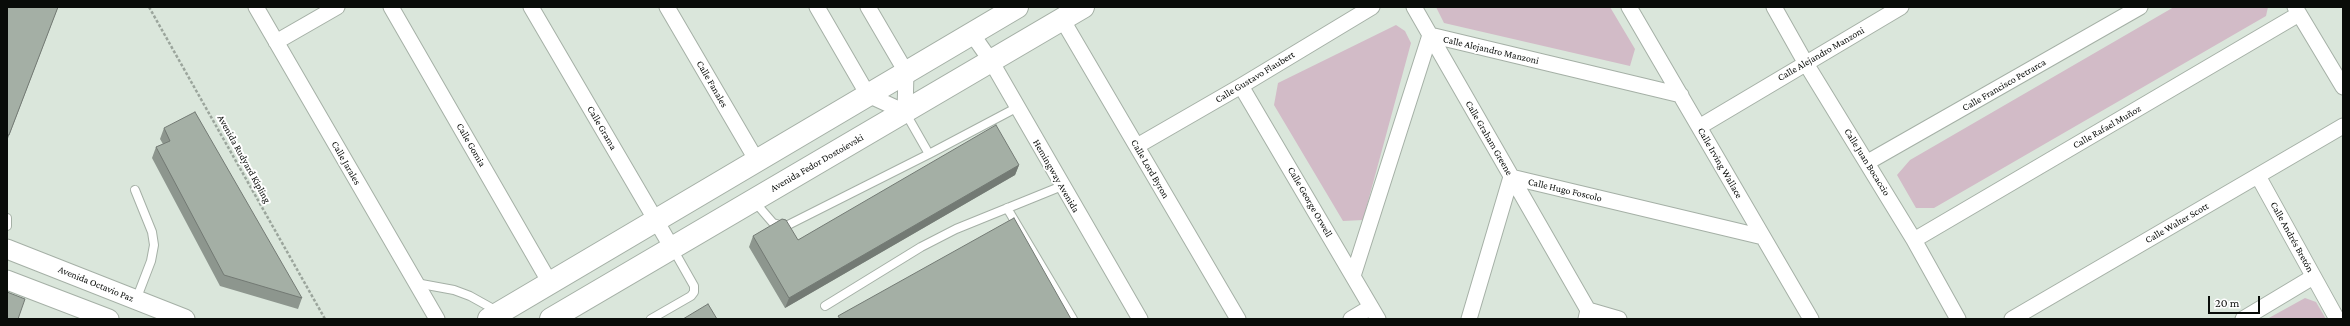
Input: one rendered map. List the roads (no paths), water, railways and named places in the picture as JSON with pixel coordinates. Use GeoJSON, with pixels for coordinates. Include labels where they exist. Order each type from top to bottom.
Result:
{"type":"FeatureCollection","features":[{"type":"Feature","properties":{"kind":"main road"},"geometry":{"type":"LineString","coordinates":[[494,316],[1017,7]]}},
{"type":"Feature","properties":{"kind":"main road","name":"Avenida Fedor Dostoievski"},"geometry":{"type":"LineString","coordinates":[[551,319],[1083,7]]}},
{"type":"Feature","properties":{"kind":"street","name":"Calle Jarales"},"geometry":{"type":"LineString","coordinates":[[256,7],[437,319]]}},
{"type":"Feature","properties":{"kind":"street"},"geometry":{"type":"LineString","coordinates":[[276,42],[337,7]]}},
{"type":"Feature","properties":{"kind":"street","name":"Calle Gomia"},"geometry":{"type":"LineString","coordinates":[[392,7],[550,283]]}},
{"type":"Feature","properties":{"kind":"street","name":"Calle Grama"},"geometry":{"type":"LineString","coordinates":[[531,7],[672,248]]}},
{"type":"Feature","properties":{"kind":"street","name":"Calle Fanales"},"geometry":{"type":"LineString","coordinates":[[667,7],[757,161]]}},
{"type":"Feature","properties":{"kind":"street"},"geometry":{"type":"LineString","coordinates":[[817,7],[868,95],[905,112],[906,72],[868,7]]}},
{"type":"Feature","properties":{"kind":"street","name":"Calle Gustavo Flaubert"},"geometry":{"type":"LineString","coordinates":[[1137,146],[1241,86],[1372,7]]}},
{"type":"Feature","properties":{"kind":"street","name":"Calle Graham Greene"},"geometry":{"type":"LineString","coordinates":[[1414,7],[1511,177],[1587,315],[1619,319]]}},
{"type":"Feature","properties":{"kind":"street","name":"Calle Irving Wallace"},"geometry":{"type":"LineString","coordinates":[[1629,7],[1811,319]]}},
{"type":"Feature","properties":{"kind":"street","name":"Calle Juan Bocaccio"},"geometry":{"type":"LineString","coordinates":[[1774,7],[1805,62],[1868,162],[1958,319]]}},
{"type":"Feature","properties":{"kind":"street","name":"Calle Alejandro Manzoni"},"geometry":{"type":"LineString","coordinates":[[1699,127],[1805,62],[1901,7]]}},
{"type":"Feature","properties":{"kind":"street","name":"Calle Francisco Petrarca"},"geometry":{"type":"LineString","coordinates":[[1868,162],[2140,7]]}},
{"type":"Feature","properties":{"kind":"street"},"geometry":{"type":"LineString","coordinates":[[2297,10],[2343,87]]}},
{"type":"Feature","properties":{"kind":"street","name":"Calle Rafael Muñoz"},"geometry":{"type":"LineString","coordinates":[[1914,240],[2297,10]]}},
{"type":"Feature","properties":{"kind":"street","name":"Calle Lord Byron"},"geometry":{"type":"LineString","coordinates":[[1062,19],[1238,319]]}},
{"type":"Feature","properties":{"kind":"street","name":"Hemingway Avenida"},"geometry":{"type":"LineString","coordinates":[[972,34],[991,61],[1016,108],[1140,319]]}},
{"type":"Feature","properties":{"kind":"street","name":"Calle Alejandro Manzoni"},"geometry":{"type":"LineString","coordinates":[[1353,276],[1430,35],[1681,95]]}},
{"type":"Feature","properties":{"kind":"street","name":"Calle George Orwell"},"geometry":{"type":"LineString","coordinates":[[1241,86],[1374,313]]}},
{"type":"Feature","properties":{"kind":"street","name":"Calle Walter Scott"},"geometry":{"type":"LineString","coordinates":[[2012,319],[2343,126]]}},
{"type":"Feature","properties":{"kind":"street","name":"Calle Andrés Bretón"},"geometry":{"type":"LineString","coordinates":[[2258,176],[2337,319]]}},
{"type":"Feature","properties":{"kind":"street"},"geometry":{"type":"LineString","coordinates":[[1469,319],[1511,177]]}},
{"type":"Feature","properties":{"kind":"street","name":"Calle Hugo Foscolo"},"geometry":{"type":"LineString","coordinates":[[1511,177],[1763,237]]}},
{"type":"Feature","properties":{"kind":"street","name":"Avenida Octavio Paz"},"geometry":{"type":"LineString","coordinates":[[7,249],[185,319]]}},
{"type":"Feature","properties":{"kind":"street"},"geometry":{"type":"LineString","coordinates":[[2243,319],[2313,277]]}},
{"type":"Feature","properties":{"kind":"street"},"geometry":{"type":"LineString","coordinates":[[7,280],[110,319]]}},
{"type":"Feature","properties":{"kind":"street"},"geometry":{"type":"LineString","coordinates":[[1351,319],[1374,313]]}},
{"type":"Feature","properties":{"kind":"lane"},"geometry":{"type":"LineString","coordinates":[[754,200],[773,223],[780,225],[788,224],[929,154],[1016,108]]}},
{"type":"Feature","properties":{"kind":"lane"},"geometry":{"type":"LineString","coordinates":[[905,112],[929,154]]}},
{"type":"Feature","properties":{"kind":"lane"},"geometry":{"type":"LineString","coordinates":[[825,306],[921,247],[978,218],[1062,186]]}},
{"type":"Feature","properties":{"kind":"lane"},"geometry":{"type":"LineString","coordinates":[[135,190],[152,232],[154,245],[152,261],[136,300]]}},
{"type":"Feature","properties":{"kind":"lane"},"geometry":{"type":"LineString","coordinates":[[1007,208],[1073,319]]}},
{"type":"Feature","properties":{"kind":"lane"},"geometry":{"type":"LineString","coordinates":[[7,218],[7,226]]}},
{"type":"Feature","properties":{"kind":"lane"},"geometry":{"type":"LineString","coordinates":[[651,319],[691,296],[694,292],[694,286],[672,248]]}},
{"type":"Feature","properties":{"kind":"lane"},"geometry":{"type":"LineString","coordinates":[[416,282],[454,290],[470,296],[494,316]]}}]}
